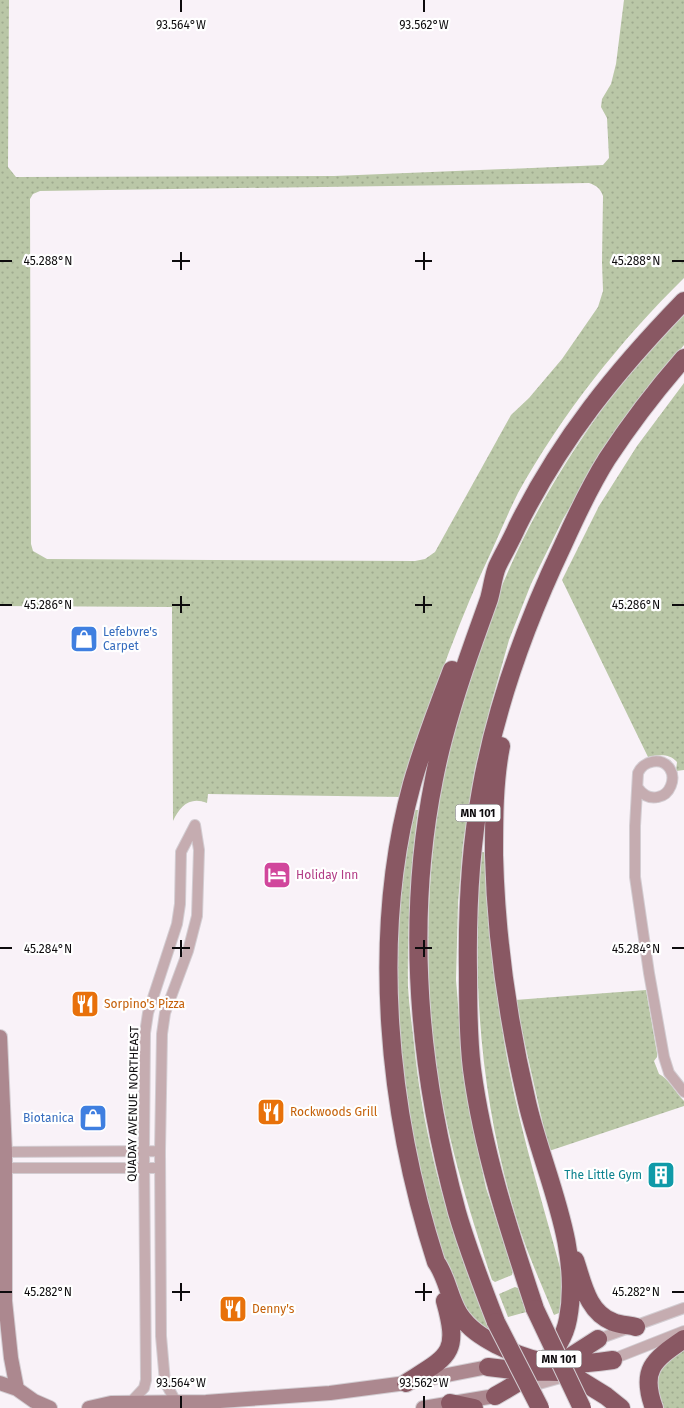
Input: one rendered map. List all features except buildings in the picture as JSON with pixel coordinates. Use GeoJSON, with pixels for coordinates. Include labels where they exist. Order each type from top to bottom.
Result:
{"type":"FeatureCollection","features":[{"type":"Feature","properties":{"kind":"highway","name":"MN 101"},"geometry":{"type":"LineString","coordinates":[[540,1408],[496,1322],[476,1270],[458,1214],[440,1142],[428,1074],[420,1003],[418,932],[422,862],[433,781],[447,722],[497,569],[532,496],[569,436],[609,383],[684,301]]}},
{"type":"Feature","properties":{"kind":"highway","name":"MN 101"},"geometry":{"type":"LineString","coordinates":[[582,1408],[536,1309],[501,1206],[483,1132],[472,1068],[468,1001],[467,932],[470,868],[481,790],[496,724],[516,656],[544,586],[575,518],[606,460],[684,358]]}},
{"type":"Feature","properties":{"kind":"highway"},"geometry":{"type":"LineString","coordinates":[[544,586],[517,676],[500,751],[494,811],[495,895],[504,988],[525,1093],[566,1235],[587,1295],[595,1310],[613,1322],[636,1326]]}},
{"type":"Feature","properties":{"kind":"highway"},"geometry":{"type":"LineString","coordinates":[[406,1382],[446,1355],[451,1343],[452,1332],[451,1320],[436,1270],[436,1262],[409,1161],[398,1094],[389,1010],[388,966],[395,869],[412,785],[424,746],[468,629],[489,598]]}},
{"type":"Feature","properties":{"kind":"highway"},"geometry":{"type":"LineString","coordinates":[[529,1408],[532,1394],[543,1367],[563,1337],[568,1320],[571,1292],[566,1235]]}},
{"type":"Feature","properties":{"kind":"highway"},"geometry":{"type":"LineString","coordinates":[[436,1262],[441,1269],[458,1312],[467,1325],[489,1341],[543,1367],[572,1375],[606,1396],[621,1408]]}},
{"type":"Feature","properties":{"kind":"highway"},"geometry":{"type":"LineString","coordinates":[[495,1396],[543,1367],[598,1339]]}},
{"type":"Feature","properties":{"kind":"highway"},"geometry":{"type":"LineString","coordinates":[[654,1408],[648,1391],[648,1378],[652,1365],[662,1354],[684,1339]]}},
{"type":"Feature","properties":{"kind":"highway"},"geometry":{"type":"LineString","coordinates":[[488,1367],[543,1367],[613,1360]]}},
{"type":"Feature","properties":{"kind":"highway"},"geometry":{"type":"LineString","coordinates":[[450,1403],[474,1408]]}},
{"type":"Feature","properties":{"kind":"main road"},"geometry":{"type":"LineString","coordinates":[[0,1037],[5,1301],[11,1358],[19,1390],[26,1408]]}},
{"type":"Feature","properties":{"kind":"main road"},"geometry":{"type":"LineString","coordinates":[[89,1408],[110,1403],[206,1402],[302,1395],[406,1382],[488,1367]]}},
{"type":"Feature","properties":{"kind":"main road"},"geometry":{"type":"LineString","coordinates":[[0,1383],[19,1390],[34,1401],[50,1408]]}},
{"type":"Feature","properties":{"kind":"main road"},"geometry":{"type":"LineString","coordinates":[[423,1408],[495,1396]]}},
{"type":"Feature","properties":{"kind":"street"},"geometry":{"type":"LineString","coordinates":[[638,788],[635,826],[635,877],[649,973],[664,1057],[669,1073],[684,1092]]}},
{"type":"Feature","properties":{"kind":"street","name":"QUADAY AVENUE NORTHEAST"},"geometry":{"type":"LineString","coordinates":[[130,1403],[144,1388],[146,1380],[145,1033],[148,1013],[177,924],[180,904],[181,852],[195,825],[199,850],[197,916],[188,950],[166,1013],[162,1034],[160,1168],[162,1358],[165,1382],[176,1402]]}},
{"type":"Feature","properties":{"kind":"street"},"geometry":{"type":"LineString","coordinates":[[3,1152],[160,1151]]}},
{"type":"Feature","properties":{"kind":"street"},"geometry":{"type":"LineString","coordinates":[[3,1168],[160,1168]]}},
{"type":"Feature","properties":{"kind":"street"},"geometry":{"type":"LineString","coordinates":[[598,1339],[684,1308]]}},
{"type":"Feature","properties":{"kind":"street"},"geometry":{"type":"LineString","coordinates":[[572,1375],[684,1331]]}},
{"type":"Feature","properties":{"kind":"green space"},"geometry":{"type":"Polygon","coordinates":[[[0,0],[9,0],[8,167],[16,177],[334,176],[603,165],[609,158],[607,118],[601,107],[602,99],[611,84],[616,64],[624,0],[684,0],[684,278],[637,327],[573,407],[518,493],[479,578],[442,670],[421,733],[403,797],[208,794],[207,803],[196,801],[186,804],[173,821],[172,607],[0,606],[0,0]],[[589,183],[40,191],[33,194],[30,199],[31,544],[33,551],[47,559],[415,561],[425,559],[435,552],[511,415],[529,398],[562,359],[598,307],[603,291],[603,196],[596,186],[589,183]]]}},
{"type":"Feature","properties":{"kind":"green space"},"geometry":{"type":"Polygon","coordinates":[[[684,314],[684,345],[640,399],[602,453],[563,519],[531,584],[509,640],[475,768],[463,844],[458,903],[456,980],[461,1041],[473,1127],[486,1188],[513,1270],[512,1275],[495,1282],[492,1280],[454,1155],[435,1059],[428,942],[432,857],[442,783],[465,691],[495,603],[522,541],[552,486],[585,433],[621,384],[659,339],[684,314]]]}},
{"type":"Feature","properties":{"kind":"green space"},"geometry":{"type":"Polygon","coordinates":[[[684,383],[684,770],[676,771],[677,762],[671,757],[660,755],[648,757],[562,580],[599,506],[637,446],[684,383]]]}},
{"type":"Feature","properties":{"kind":"green space"},"geometry":{"type":"Polygon","coordinates":[[[413,810],[418,810],[410,899],[408,987],[419,1082],[433,1156],[452,1228],[492,1334],[468,1322],[433,1234],[415,1150],[402,1060],[394,963],[403,864],[413,810]]]}},
{"type":"Feature","properties":{"kind":"green space"},"geometry":{"type":"Polygon","coordinates":[[[482,852],[488,853],[498,988],[509,1069],[526,1145],[561,1271],[561,1303],[559,1313],[554,1315],[519,1227],[506,1181],[487,1088],[478,994],[477,947],[482,852]]]}},
{"type":"Feature","properties":{"kind":"green space"},"geometry":{"type":"Polygon","coordinates":[[[646,990],[657,1053],[654,1061],[659,1074],[669,1082],[684,1101],[684,1106],[549,1151],[515,1000],[646,990]]]}},
{"type":"Feature","properties":{"kind":"green space"},"geometry":{"type":"Polygon","coordinates":[[[515,1287],[520,1289],[530,1311],[508,1317],[499,1294],[515,1287]]]}},
{"type":"Feature","properties":{"kind":"green space"},"geometry":{"type":"Polygon","coordinates":[[[684,1348],[684,1408],[658,1408],[655,1373],[660,1366],[684,1348]]]}},
{"type":"Feature","properties":{"kind":"place","name":"Lefebvre's Carpet"},"geometry":{"type":"Point","coordinates":[84,639]}},
{"type":"Feature","properties":{"kind":"place","name":"Holiday Inn"},"geometry":{"type":"Point","coordinates":[277,875]}},
{"type":"Feature","properties":{"kind":"place","name":"Sorpino's Pizza"},"geometry":{"type":"Point","coordinates":[85,1004]}},
{"type":"Feature","properties":{"kind":"place","name":"Rockwoods Grill"},"geometry":{"type":"Point","coordinates":[271,1112]}},
{"type":"Feature","properties":{"kind":"place","name":"Biotanica"},"geometry":{"type":"Point","coordinates":[93,1118]}},
{"type":"Feature","properties":{"kind":"place","name":"The Little Gym"},"geometry":{"type":"Point","coordinates":[661,1175]}},
{"type":"Feature","properties":{"kind":"place","name":"Denny's"},"geometry":{"type":"Point","coordinates":[233,1309]}}]}
